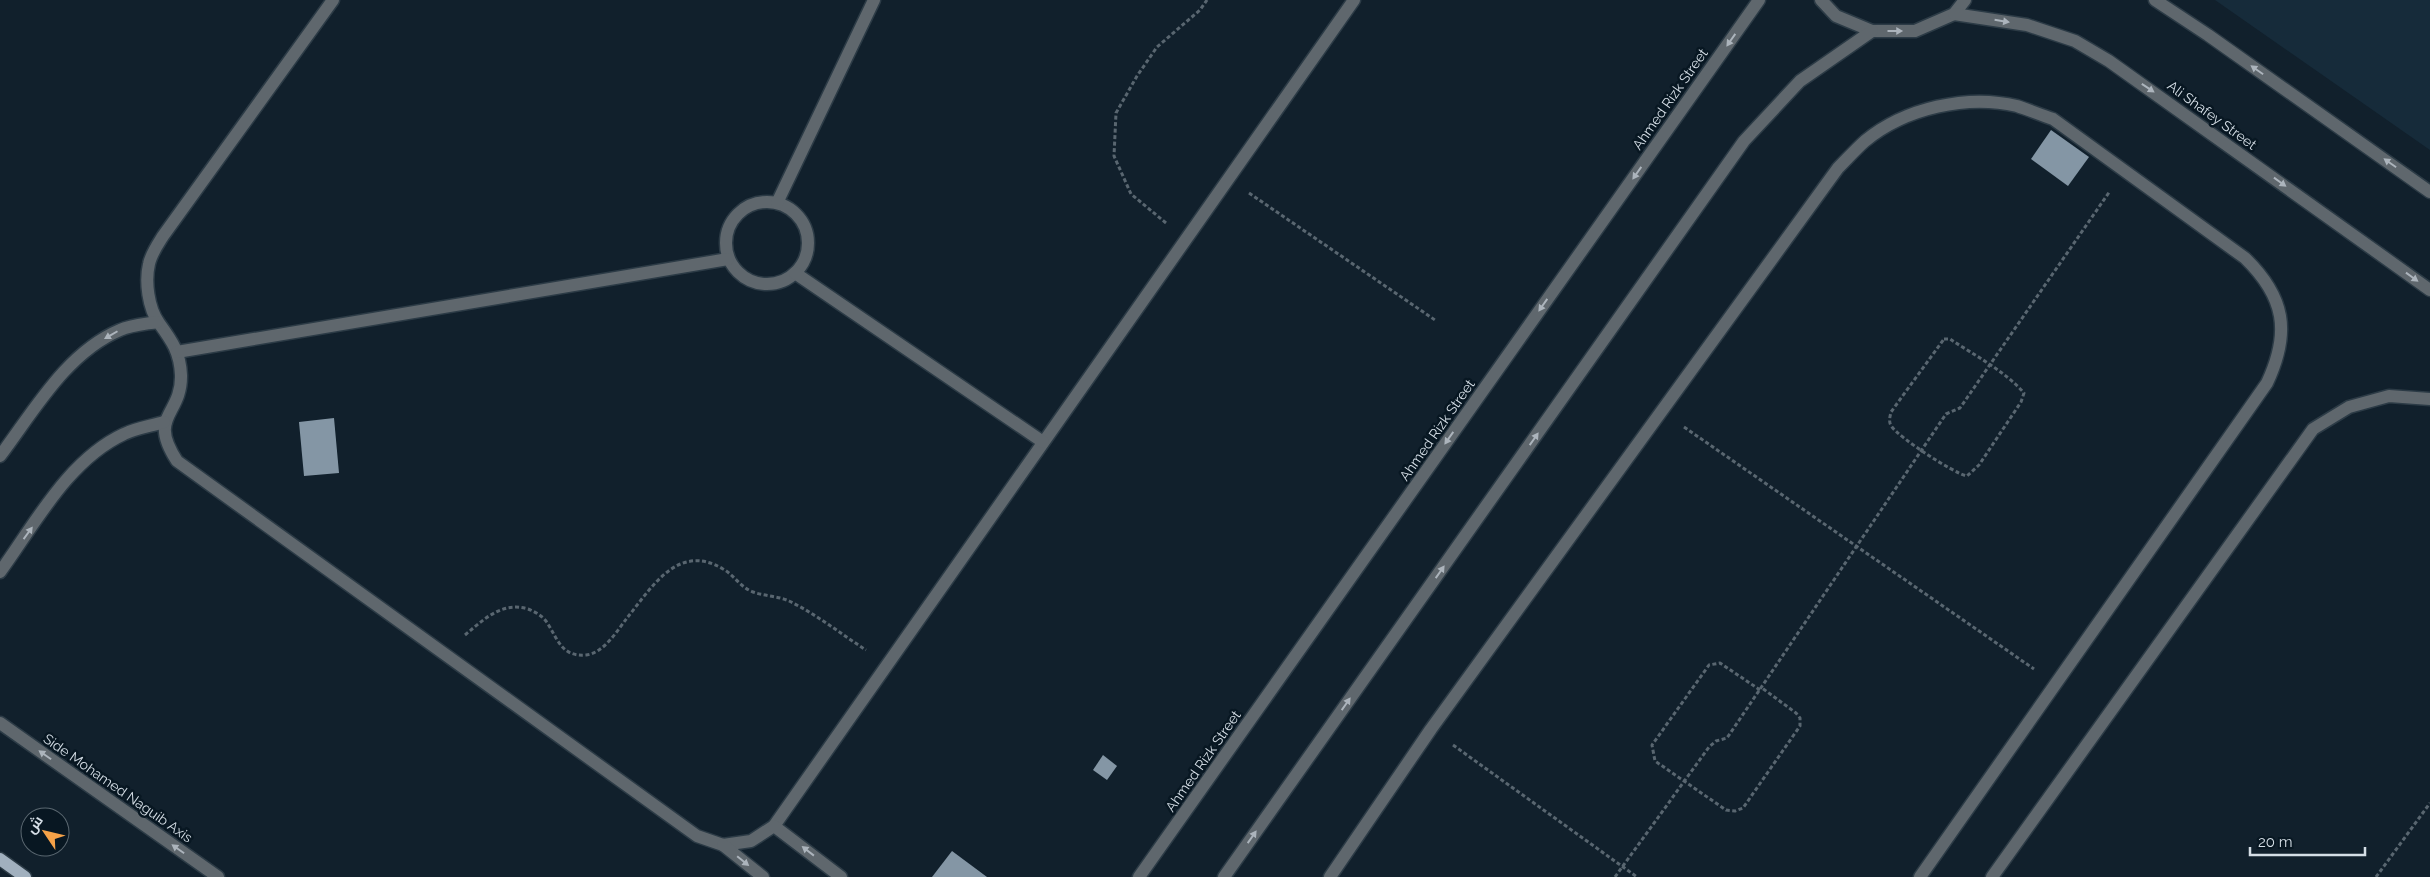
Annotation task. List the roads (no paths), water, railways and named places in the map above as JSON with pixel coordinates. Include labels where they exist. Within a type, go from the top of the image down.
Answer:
[{"type":"main road","points":[[0,859],[25,877]]},
{"type":"street","points":[[333,0],[163,236],[149,262],[148,292],[158,322],[170,336],[177,352],[181,377],[176,401],[164,422],[166,444],[177,461],[697,836],[723,845],[763,877]]},
{"type":"street","points":[[777,203],[874,0]]},
{"type":"street","points":[[723,845],[751,842],[774,826],[1354,0]]},
{"type":"street","name":"Ahmed Rizk Street","points":[[1139,877],[1759,0]]},
{"type":"street","points":[[1821,0],[1836,16],[1872,31],[1914,31],[1954,14],[1965,0]]},
{"type":"street","points":[[2155,0],[2208,35],[2430,192]]},
{"type":"street","name":"Ali Shafey Street","points":[[1954,14],[2027,25],[2075,42],[2092,51],[2156,94],[2430,290]]},
{"type":"street","points":[[1224,877],[1744,141],[1800,82],[1872,31]]},
{"type":"street","points":[[1330,877],[1431,729],[1838,168],[1867,140],[1900,119],[1937,106],[1976,102],[2016,106],[2053,119],[2245,258],[2261,274],[2274,294],[2280,316],[2281,339],[2277,362],[2267,383],[1920,877]]},
{"type":"street","points":[[762,202],[777,203],[790,209],[800,219],[806,232],[808,247],[804,261],[795,273],[782,282],[766,285],[750,281],[737,272],[728,259],[725,244],[728,229],[735,217],[747,207],[762,202]]},
{"type":"street","points":[[177,352],[728,259]]},
{"type":"street","points":[[795,273],[1043,442]]},
{"type":"street","points":[[0,456],[59,378],[86,349],[121,329],[158,322]]},
{"type":"street","points":[[1992,877],[2313,429],[2348,407],[2381,398],[2389,396],[2430,399]]},
{"type":"street","points":[[0,572],[62,486],[90,455],[124,434],[164,422]]},
{"type":"street","name":"Side Mohamed Naguib Axis","points":[[0,723],[218,877]]},
{"type":"street","points":[[774,826],[841,877]]}]
